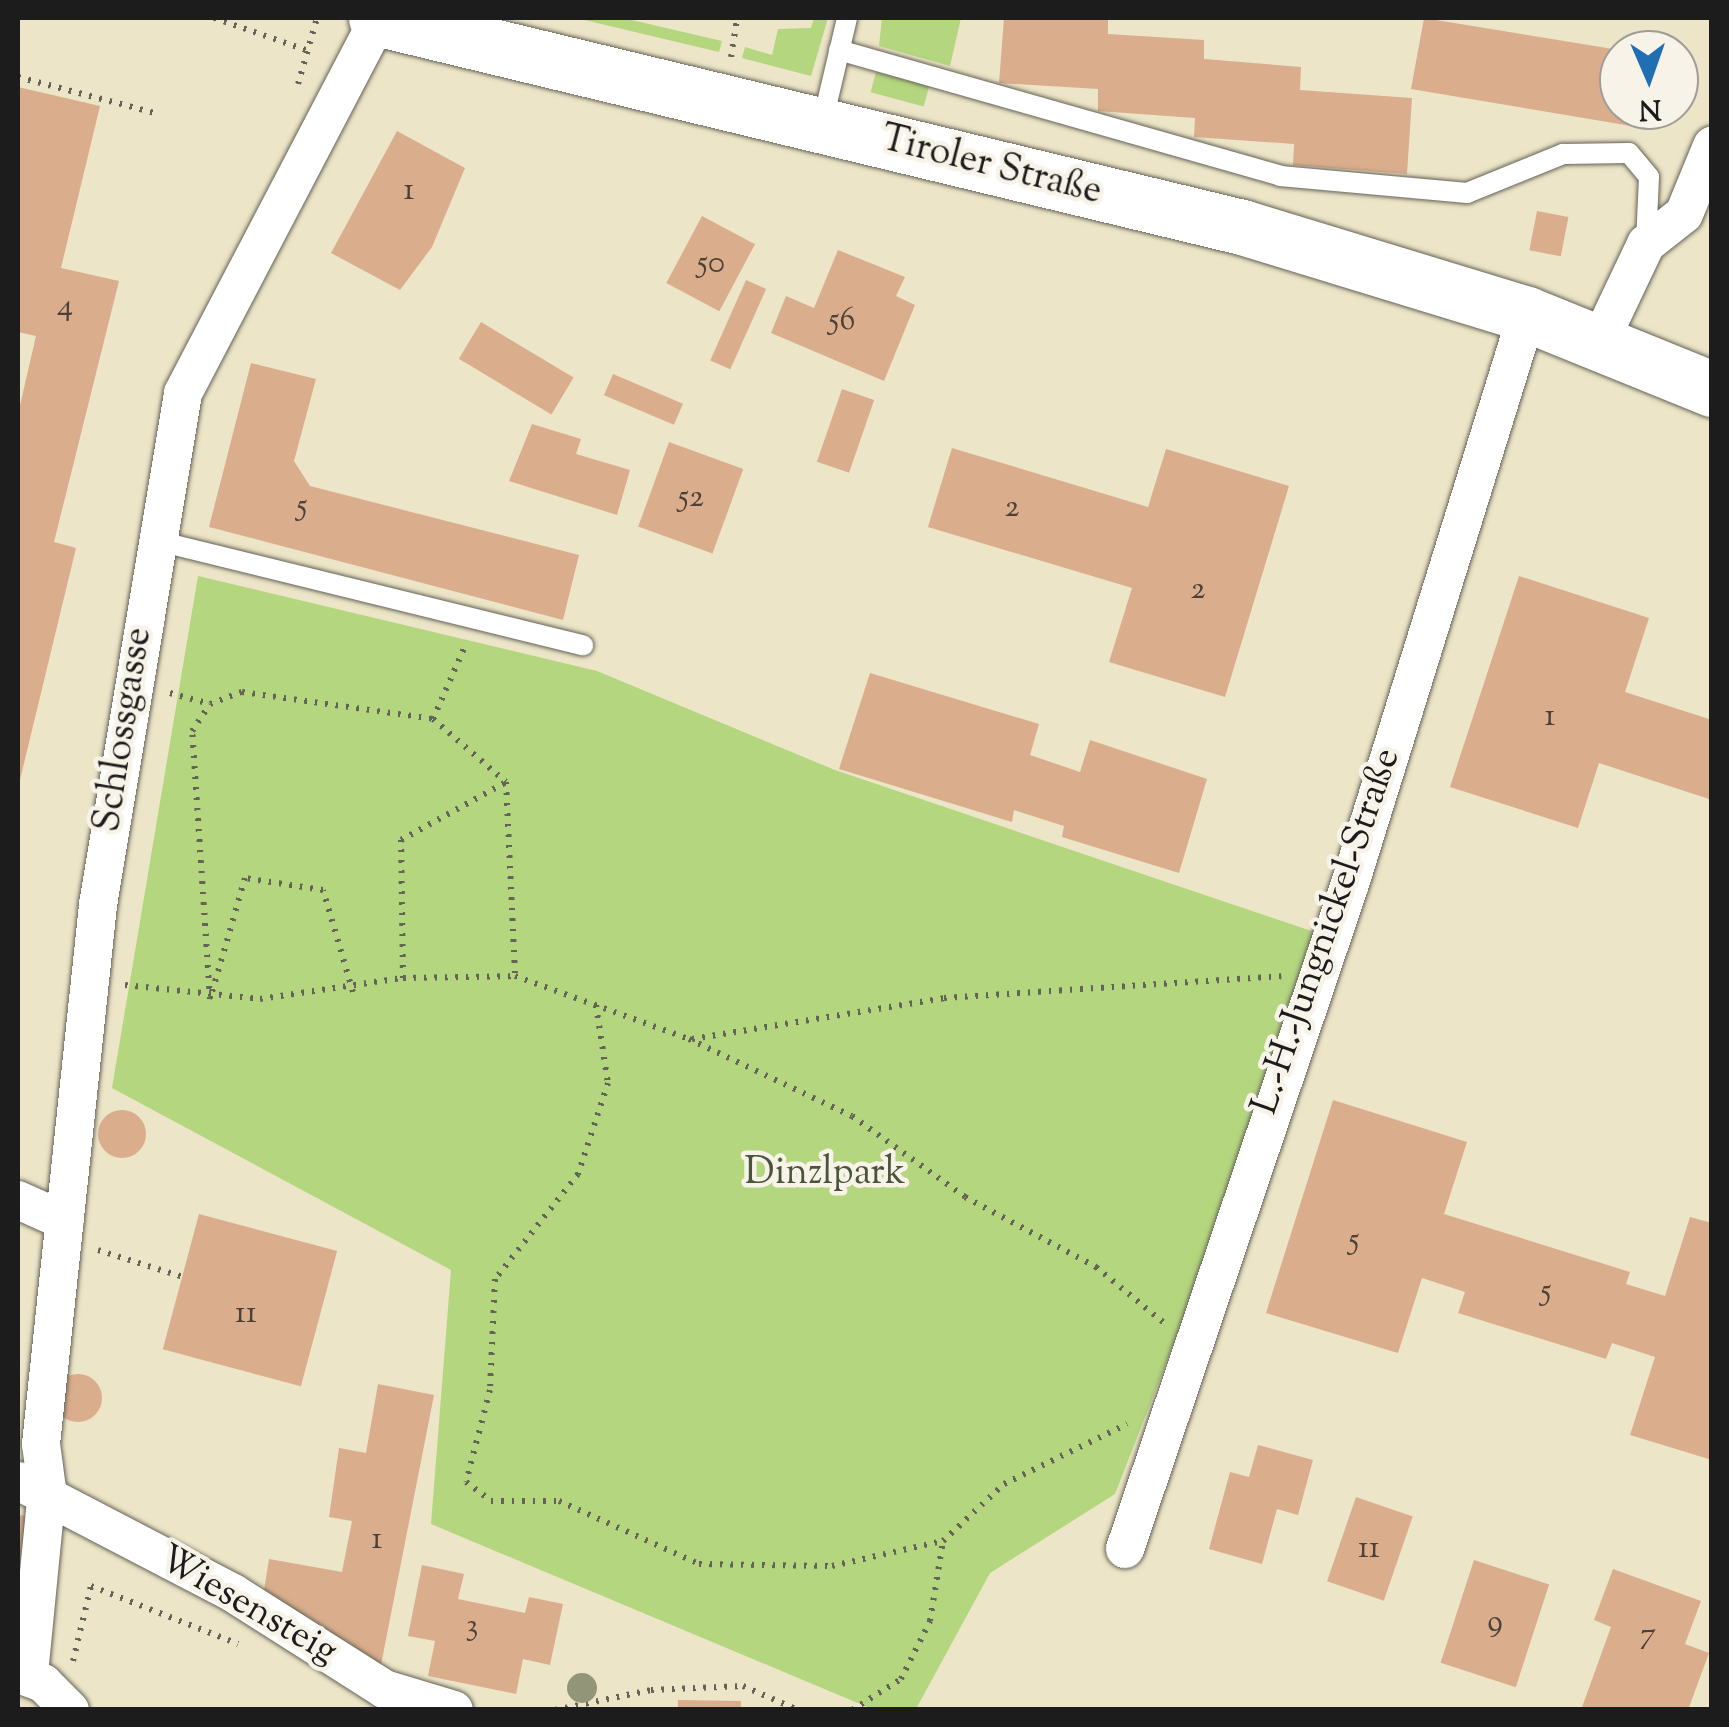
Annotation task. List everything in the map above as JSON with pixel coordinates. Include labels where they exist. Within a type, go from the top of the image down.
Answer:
[{"type":"main road","name":"Tiroler Straße","points":[[378,18],[1242,227],[1528,314],[1712,388]]},
{"type":"street","name":"Schlossgasse","points":[[41,1686],[32,1485],[76,1234],[98,906],[154,540],[183,393],[378,18]]},
{"type":"street","points":[[1598,343],[1646,244],[1684,214],[1712,146]]},
{"type":"street","name":"L.-H.-Jungnickel-Straße","points":[[1124,1549],[1188,1343],[1320,974],[1528,314]]},
{"type":"street","points":[[18,1200],[76,1234]]},
{"type":"street","name":"Wiesensteig","points":[[32,1485],[296,1633],[384,1688],[454,1710]]},
{"type":"lane","points":[[822,126],[847,18]]},
{"type":"lane","points":[[840,50],[1280,176],[1467,194],[1562,154],[1629,154],[1649,178],[1646,244]]},
{"type":"lane","points":[[154,540],[583,645]]},
{"type":"path","points":[[214,18],[310,51],[316,18]]},
{"type":"path","points":[[730,64],[737,18]]},
{"type":"path","points":[[18,77],[159,114]]},
{"type":"path","points":[[433,718],[476,620]]},
{"type":"path","points":[[161,710],[166,674]]},
{"type":"path","points":[[164,692],[210,704],[242,692],[433,718],[506,782],[515,976]]},
{"type":"path","points":[[210,704],[192,731],[210,1000]]},
{"type":"path","points":[[404,978],[401,840],[506,782]]},
{"type":"path","points":[[210,1000],[245,878],[323,890],[354,992]]},
{"type":"path","points":[[117,1002],[123,966]]},
{"type":"path","points":[[690,1039],[944,998],[1320,974]]},
{"type":"path","points":[[120,984],[210,1000],[354,992],[404,978],[515,976],[690,1039],[852,1116],[965,1197],[1096,1267],[1188,1343]]},
{"type":"path","points":[[596,1005],[608,1083],[578,1174],[495,1279],[490,1390],[466,1482],[492,1501],[560,1501],[699,1564],[832,1566],[943,1540],[1004,1484],[1166,1408]]},
{"type":"path","points":[[76,1234],[183,1277]]},
{"type":"path","points":[[852,1710],[901,1679],[930,1622],[943,1540]]},
{"type":"path","points":[[41,1686],[76,1658],[91,1586],[226,1642],[254,1647],[296,1633]]},
{"type":"path","points":[[555,1710],[651,1690],[743,1686],[798,1710]]},
{"type":"green space","points":[[576,18],[623,18],[722,41],[719,52]]},
{"type":"green space","points":[[814,18],[828,18],[811,76],[742,58],[745,47],[772,55],[778,29],[811,28]]},
{"type":"green space","points":[[882,18],[961,18],[950,66],[879,46]]},
{"type":"green space","points":[[876,72],[929,86],[924,107],[871,92]]},
{"type":"green space","name":"Dinzlpark","points":[[198,576],[597,671],[835,770],[1332,938],[1115,1494],[990,1573],[916,1709],[872,1709],[431,1524],[451,1270],[112,1088]]},
{"type":"building","points":[[1004,18],[1108,18],[1108,34],[1204,40],[1204,59],[1301,67],[1300,90],[1412,98],[1407,174],[1293,165],[1294,144],[1194,137],[1195,118],[1098,111],[1098,89],[999,83]]},
{"type":"building","points":[[1424,18],[1599,47],[1599,121],[1411,89]]},
{"type":"building","points":[[18,87],[100,106],[61,268],[119,281],[54,542],[76,548],[19,784],[18,414],[36,336],[18,332]]},
{"type":"building","points":[[397,131],[465,168],[432,247],[400,290],[331,253]]},
{"type":"building","points":[[1537,211],[1568,217],[1561,256],[1529,250]]},
{"type":"building","points":[[702,216],[755,244],[719,311],[666,283]]},
{"type":"building","points":[[838,250],[905,277],[896,296],[915,305],[884,381],[771,333],[786,296],[814,308]]},
{"type":"building","points":[[746,280],[766,289],[730,369],[710,360]]},
{"type":"building","points":[[481,322],[574,378],[551,414],[459,359]]},
{"type":"building","points":[[251,363],[316,379],[294,461],[310,486],[579,555],[563,620],[209,527]]},
{"type":"building","points":[[613,374],[683,404],[674,425],[604,395]]},
{"type":"building","points":[[842,389],[874,400],[849,473],[817,462]]},
{"type":"building","points":[[532,424],[581,439],[576,454],[630,470],[617,515],[509,481]]},
{"type":"building","points":[[669,442],[743,469],[712,554],[638,527]]},
{"type":"building","points":[[952,448],[1148,507],[1166,449],[1289,486],[1225,697],[1109,662],[1132,588],[928,527]]},
{"type":"building","points":[[1519,576],[1649,618],[1625,692],[1712,720],[1712,800],[1599,763],[1578,828],[1450,787]]},
{"type":"building","points":[[870,673],[1039,724],[1030,755],[1080,772],[1090,740],[1207,779],[1179,873],[1062,837],[1064,826],[1014,810],[1012,822],[839,769]]},
{"type":"building","points":[[1333,1100],[1467,1142],[1444,1214],[1630,1272],[1626,1284],[1665,1296],[1690,1217],[1712,1223],[1712,1460],[1630,1435],[1655,1357],[1612,1343],[1606,1359],[1458,1313],[1465,1292],[1422,1278],[1398,1353],[1266,1313]]},
{"type":"building","points":[[122,1110],[139,1117],[146,1134],[139,1151],[122,1158],[105,1151],[98,1134],[105,1117]]},
{"type":"building","points":[[199,1214],[337,1251],[301,1386],[163,1349]]},
{"type":"building","points":[[78,1374],[95,1381],[102,1398],[95,1415],[78,1422],[61,1415],[54,1398],[61,1381]]},
{"type":"building","points":[[378,1384],[434,1395],[381,1665],[262,1603],[269,1559],[342,1572],[352,1521],[329,1517],[339,1448],[366,1453]]},
{"type":"building","points":[[1258,1445],[1313,1460],[1298,1515],[1277,1509],[1262,1564],[1209,1549],[1230,1472],[1249,1477]]},
{"type":"building","points":[[1356,1497],[1413,1517],[1384,1601],[1327,1581]]},
{"type":"building","points":[[18,1515],[30,1516],[22,1574],[18,1574]]},
{"type":"building","points":[[1474,1560],[1549,1584],[1516,1687],[1441,1663]]},
{"type":"building","points":[[422,1565],[464,1574],[458,1599],[525,1613],[529,1597],[563,1604],[550,1665],[523,1659],[516,1694],[428,1676],[435,1641],[408,1636]]},
{"type":"building","points":[[1613,1569],[1701,1601],[1685,1644],[1709,1653],[1688,1710],[1581,1710],[1611,1627],[1594,1620]]},
{"type":"building","points":[[678,1700],[741,1701],[741,1710],[678,1710]]}]
